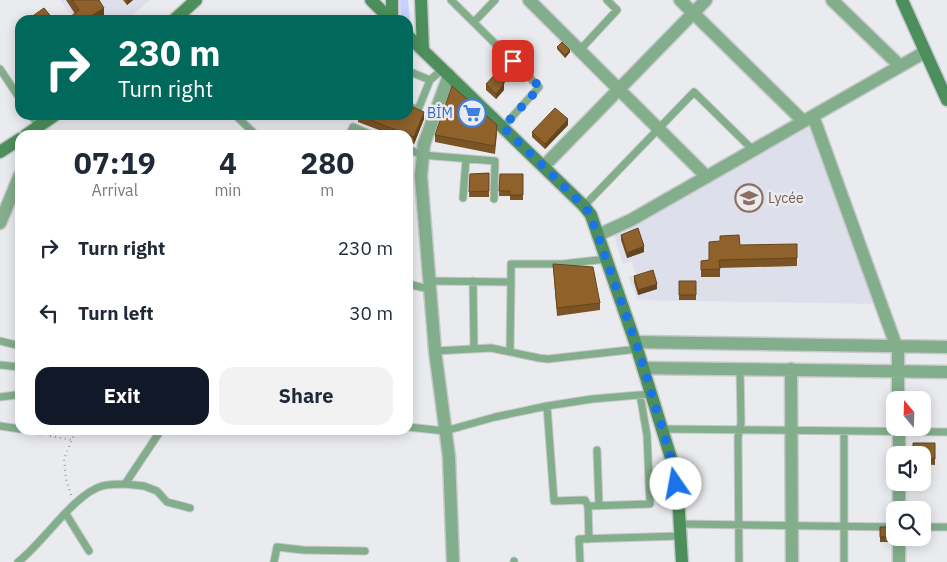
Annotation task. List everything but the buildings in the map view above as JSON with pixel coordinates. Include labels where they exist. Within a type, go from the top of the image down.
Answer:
[{"type":"street","points":[[180,15],[196,0]]},
{"type":"street","points":[[371,0],[386,15]]},
{"type":"street","points":[[391,15],[392,0]]},
{"type":"street","points":[[529,0],[707,177]]},
{"type":"street","points":[[680,0],[808,119],[896,346],[898,391]]},
{"type":"street","points":[[544,166],[706,0]]},
{"type":"street","points":[[832,0],[900,66]]},
{"type":"street","points":[[902,0],[947,100]]},
{"type":"street","points":[[422,1],[423,50]]},
{"type":"street","points":[[413,41],[544,166],[590,214],[643,368],[645,395],[662,429],[675,472],[682,562]]},
{"type":"street","points":[[598,235],[631,220],[925,52]]},
{"type":"street","points":[[446,72],[424,144],[421,176],[435,350],[449,457],[453,562]]},
{"type":"street","points":[[38,130],[49,120]]},
{"type":"street","points":[[0,152],[15,142]]},
{"type":"street","points":[[0,223],[15,195]]},
{"type":"street","points":[[636,346],[947,347]]},
{"type":"street","points":[[643,368],[947,372]]},
{"type":"street","points":[[791,370],[792,562]]},
{"type":"street","points":[[899,546],[899,562]]},
{"type":"lane","points":[[451,0],[540,87],[503,127]]},
{"type":"lane","points":[[474,22],[495,0]]},
{"type":"lane","points":[[579,51],[617,10],[607,0]]},
{"type":"lane","points":[[0,69],[15,92]]},
{"type":"lane","points":[[413,72],[430,80]]},
{"type":"lane","points":[[413,108],[418,110],[430,80],[446,72]]},
{"type":"lane","points":[[584,206],[694,92],[753,150]]},
{"type":"lane","points":[[240,120],[251,130]]},
{"type":"lane","points":[[413,152],[422,156],[495,161],[494,199]]},
{"type":"lane","points":[[464,198],[466,159]]},
{"type":"lane","points":[[510,352],[511,264],[562,264],[607,259]]},
{"type":"lane","points":[[473,281],[474,348]]},
{"type":"lane","points":[[413,284],[429,285],[473,281],[511,282]]},
{"type":"lane","points":[[0,341],[15,345]]},
{"type":"lane","points":[[435,350],[491,348],[548,359],[636,346]]},
{"type":"lane","points":[[0,365],[15,367]]},
{"type":"lane","points":[[739,562],[740,368]]},
{"type":"lane","points":[[0,397],[15,395]]},
{"type":"lane","points":[[413,428],[445,431],[547,406],[592,399],[645,395],[650,504],[588,506]]},
{"type":"lane","points":[[547,406],[554,501],[585,500],[588,506],[589,539]]},
{"type":"lane","points":[[0,426],[15,428]]},
{"type":"lane","points":[[662,429],[886,430]]},
{"type":"lane","points":[[844,431],[844,562]]},
{"type":"lane","points":[[931,431],[947,432]]},
{"type":"lane","points":[[125,484],[158,435]]},
{"type":"lane","points":[[597,450],[599,506]]},
{"type":"lane","points":[[18,562],[30,553],[73,505],[101,486],[125,484],[144,486],[158,491],[167,502],[190,508]]},
{"type":"lane","points":[[66,514],[89,551]]},
{"type":"lane","points":[[580,562],[579,539],[739,525],[886,527]]},
{"type":"lane","points":[[931,527],[947,527]]},
{"type":"lane","points":[[274,562],[277,547],[303,550],[365,551]]},
{"type":"path","points":[[48,435],[72,440]]},
{"type":"path","points":[[73,505],[66,479],[64,459],[74,435]]},
{"type":"shaded area","points":[[60,0],[150,0],[133,15],[70,15]]},
{"type":"shaded area","points":[[400,0],[408,0],[409,15],[401,15]]},
{"type":"shaded area","points":[[811,126],[875,304],[637,300],[628,276],[636,275],[631,261],[623,264],[614,236]]},
{"type":"place","name":"BİM","points":[[472,113]]},
{"type":"place","name":"Lycée","points":[[749,198]]},
{"type":"route","points":[[513,61],[540,87],[503,127],[584,206],[595,224],[638,349],[675,472],[676,484]]}]
